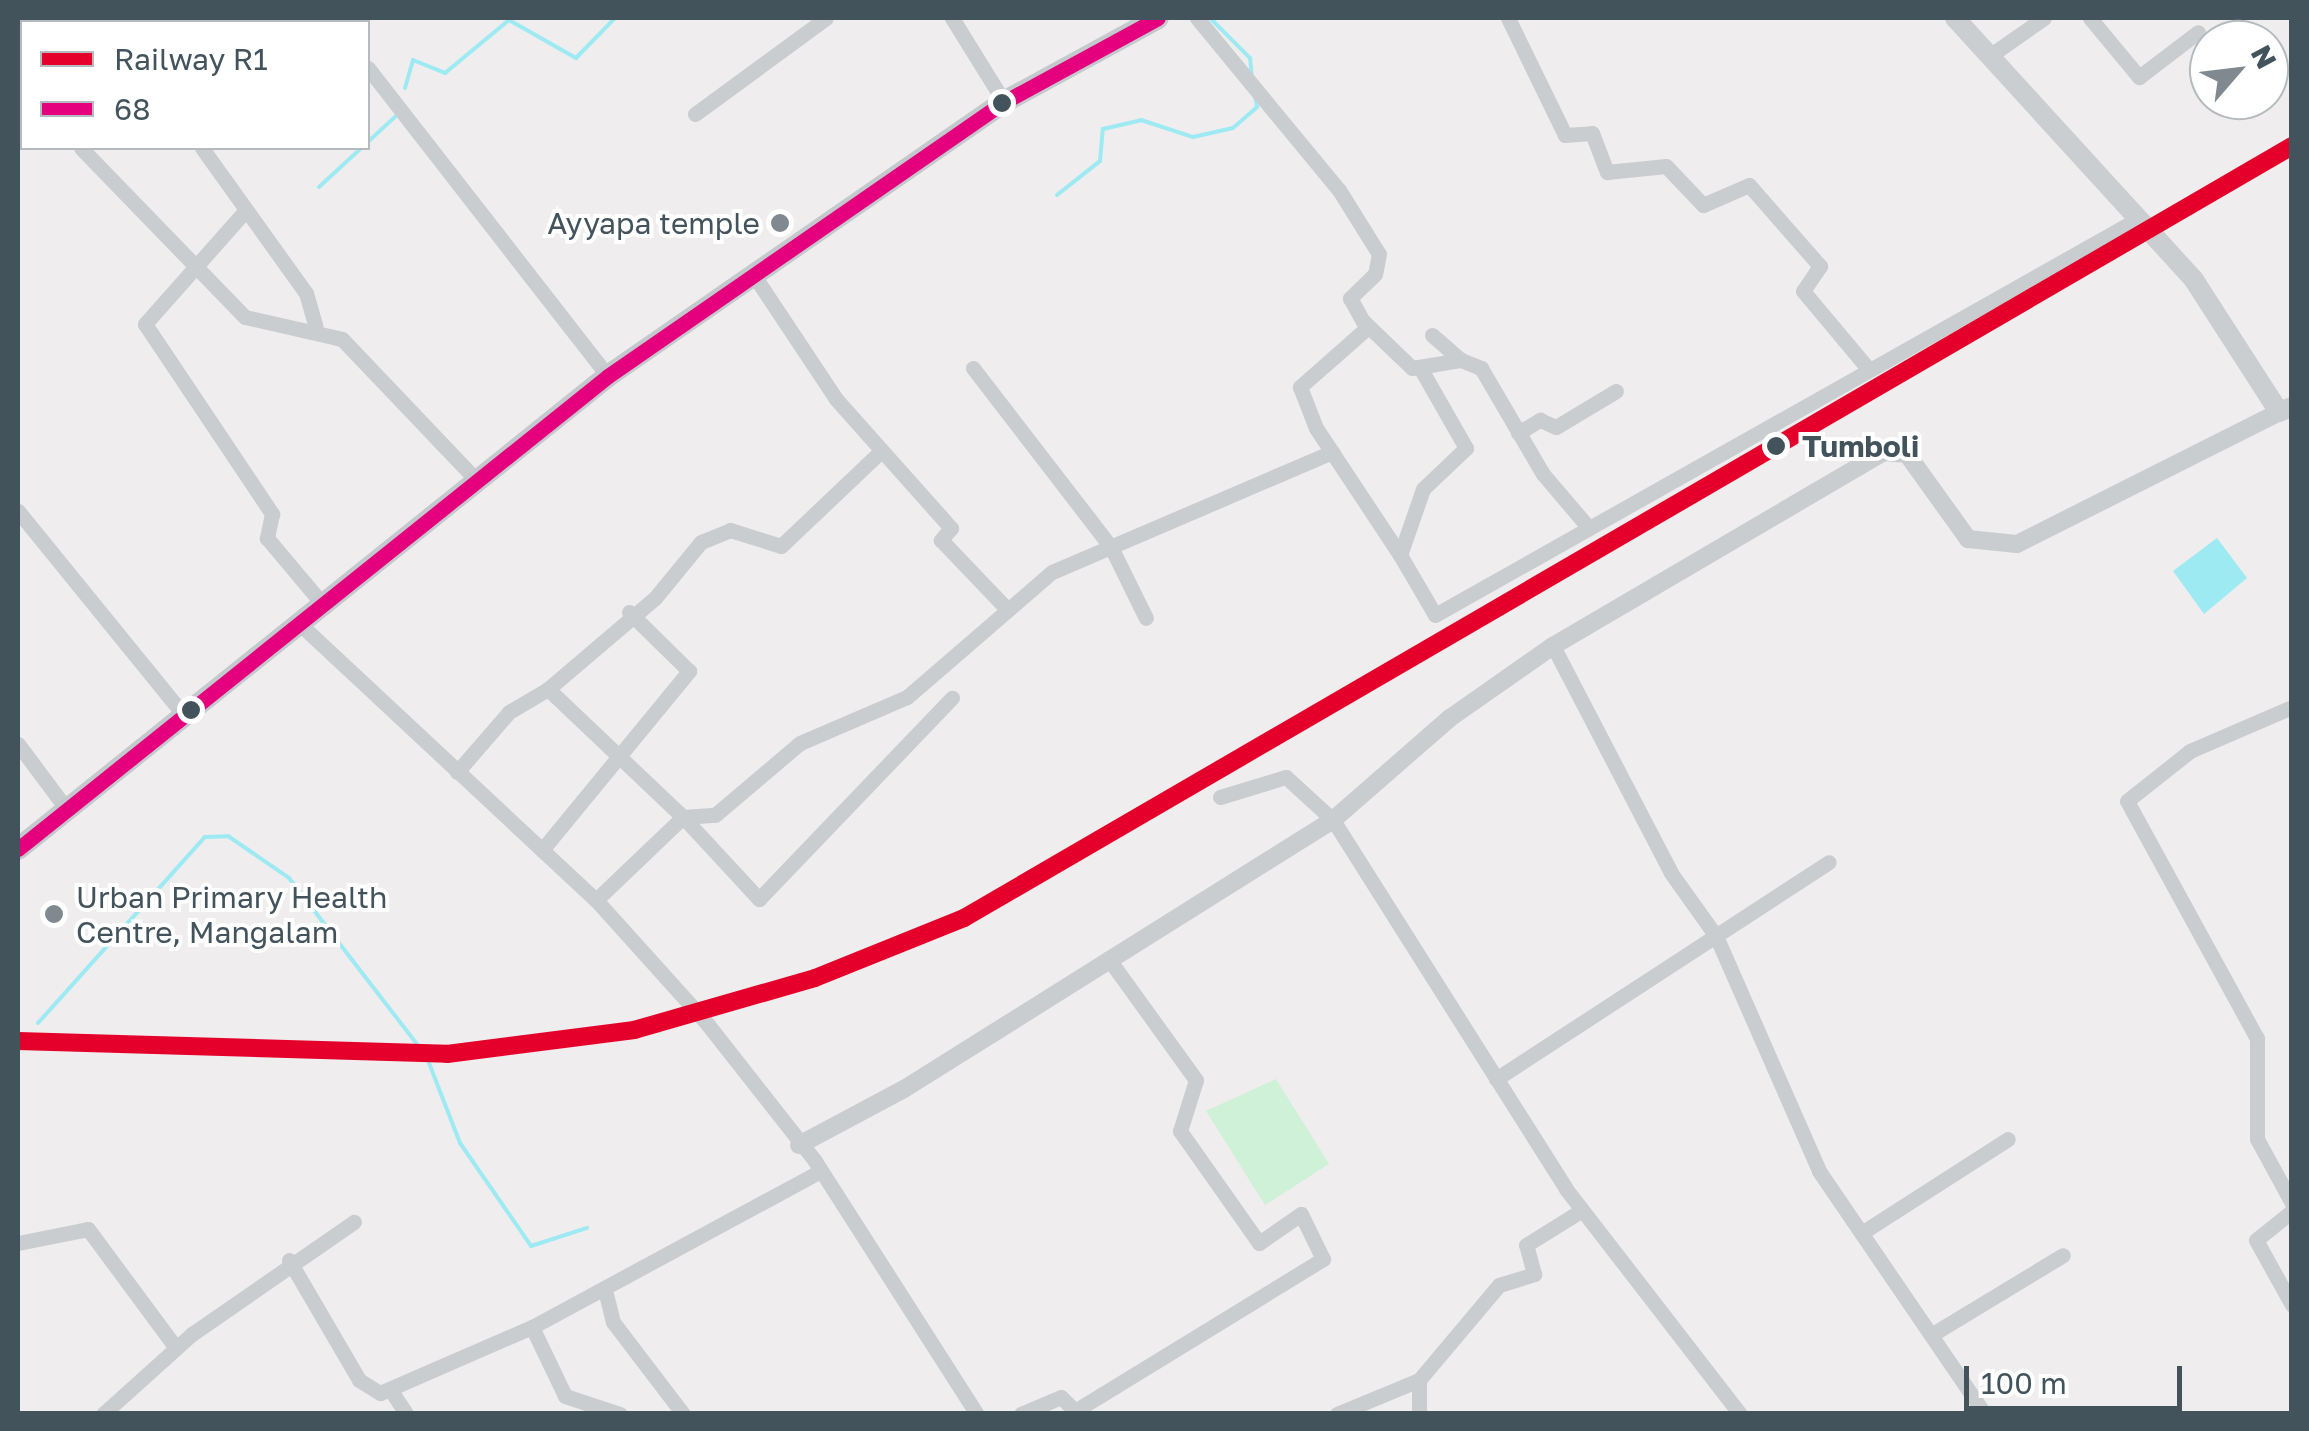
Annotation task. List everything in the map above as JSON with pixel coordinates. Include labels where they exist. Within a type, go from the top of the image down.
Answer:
[{"type":"main road","points":[[18,849],[183,714],[302,626],[608,376],[1004,102],[1158,18]]},
{"type":"main road","points":[[1955,18],[2194,280],[2285,409]]},
{"type":"street","points":[[695,114],[826,18]]},
{"type":"street","points":[[952,18],[1004,102]]},
{"type":"street","points":[[1197,18],[1262,90],[1379,254],[1375,274],[1350,298],[1368,327],[1422,372],[1466,448],[1423,490],[1400,556]]},
{"type":"street","points":[[1508,18],[1564,134],[1592,132],[1607,172],[1666,166],[1704,206],[1749,185],[1820,266],[1803,291],[1866,366]]},
{"type":"street","points":[[1988,57],[2044,18]]},
{"type":"street","points":[[2090,18],[2139,77],[2189,39]]},
{"type":"street","points":[[370,71],[608,376]]},
{"type":"street","points":[[83,150],[245,317],[316,328],[342,339],[477,481]]},
{"type":"street","points":[[203,150],[306,293],[316,328]]},
{"type":"street","points":[[246,211],[145,324],[272,514],[267,538],[324,607]]},
{"type":"street","points":[[1368,327],[1300,387],[1332,452],[1435,615],[1866,366],[2136,220]]},
{"type":"street","points":[[752,274],[789,338],[881,451],[952,528],[942,540],[1005,607]]},
{"type":"street","points":[[1432,335],[1462,360],[1481,368],[1518,432],[1589,528]]},
{"type":"street","points":[[1422,372],[1462,360]]},
{"type":"street","points":[[973,368],[1111,547],[1146,618]]},
{"type":"street","points":[[1518,432],[1540,420],[1556,427],[1616,390]]},
{"type":"street","points":[[799,1144],[1332,820],[1450,718],[1553,646],[1884,452],[1907,454],[1968,539],[2018,544],[2285,409]]},
{"type":"street","points":[[457,772],[509,712],[548,689],[716,532],[781,546],[881,451]]},
{"type":"street","points":[[596,900],[684,817],[715,815],[800,744],[879,716],[1005,607],[1052,572],[1332,452]]},
{"type":"street","points":[[18,511],[183,714]]},
{"type":"street","points":[[542,850],[689,671],[629,612]]},
{"type":"street","points":[[302,626],[596,900],[820,1171],[978,1414]]},
{"type":"street","points":[[1553,646],[1670,872],[1716,936],[1807,1148],[1985,1414]]},
{"type":"street","points":[[548,689],[684,817],[759,898],[952,698]]},
{"type":"street","points":[[2292,707],[2190,751],[2127,801],[2257,1038],[2257,1139],[2292,1203]]},
{"type":"street","points":[[18,744],[65,807]]},
{"type":"street","points":[[1220,797],[1286,777],[1332,820],[1582,1210],[1740,1414]]},
{"type":"street","points":[[1496,1079],[1829,862]]},
{"type":"street","points":[[1020,1414],[1061,1397],[1075,1411],[1324,1258],[1301,1214],[1259,1243],[1180,1131],[1196,1080],[1108,958]]},
{"type":"street","points":[[1863,1232],[2008,1140]]},
{"type":"street","points":[[288,1260],[359,1380],[369,1391],[390,1389],[532,1328],[820,1171]]},
{"type":"street","points":[[1337,1414],[1419,1380],[1499,1285],[1534,1274],[1522,1252],[1531,1240],[1582,1210]]},
{"type":"street","points":[[2292,1211],[2256,1240],[2292,1305]]},
{"type":"street","points":[[103,1414],[176,1348],[288,1260],[354,1222]]},
{"type":"street","points":[[18,1243],[88,1228],[176,1348]]},
{"type":"street","points":[[1931,1335],[2062,1256]]},
{"type":"street","points":[[604,1290],[612,1322],[683,1414]]},
{"type":"street","points":[[532,1328],[565,1396],[620,1414]]},
{"type":"street","points":[[1418,1414],[1419,1380]]},
{"type":"street","points":[[390,1389],[406,1414]]},
{"type":"green space","points":[[1276,1079],[1329,1164],[1265,1205],[1206,1111]]},
{"type":"water","points":[[2217,538],[2247,578],[2204,614],[2173,571]]},
{"type":"waterway","points":[[405,88],[413,60],[445,73],[509,20],[576,58],[615,18]]},
{"type":"waterway","points":[[1210,18],[1250,58],[1252,77]]},
{"type":"waterway","points":[[1057,195],[1100,161],[1103,129],[1141,120],[1193,137],[1233,128],[1257,107],[1255,96]]},
{"type":"waterway","points":[[370,140],[397,115]]},
{"type":"waterway","points":[[319,187],[359,150]]},
{"type":"waterway","points":[[38,1023],[205,837],[228,836],[289,878],[417,1044]]},
{"type":"waterway","points":[[429,1063],[460,1143],[531,1246],[587,1228]]},
{"type":"rail line","name":"R1","points":[[18,1041],[447,1054],[634,1030],[815,978],[964,918],[2292,146]]},
{"type":"transit line","name":"68","points":[[18,849],[608,376],[1004,102],[1158,18]]},
{"type":"place","name":"Ayyapa temple","points":[[780,223]]},
{"type":"place","name":"Tumboli","points":[[1776,446]]},
{"type":"place","name":"Urban Primary Health Centre, Mangalam","points":[[54,914]]}]
